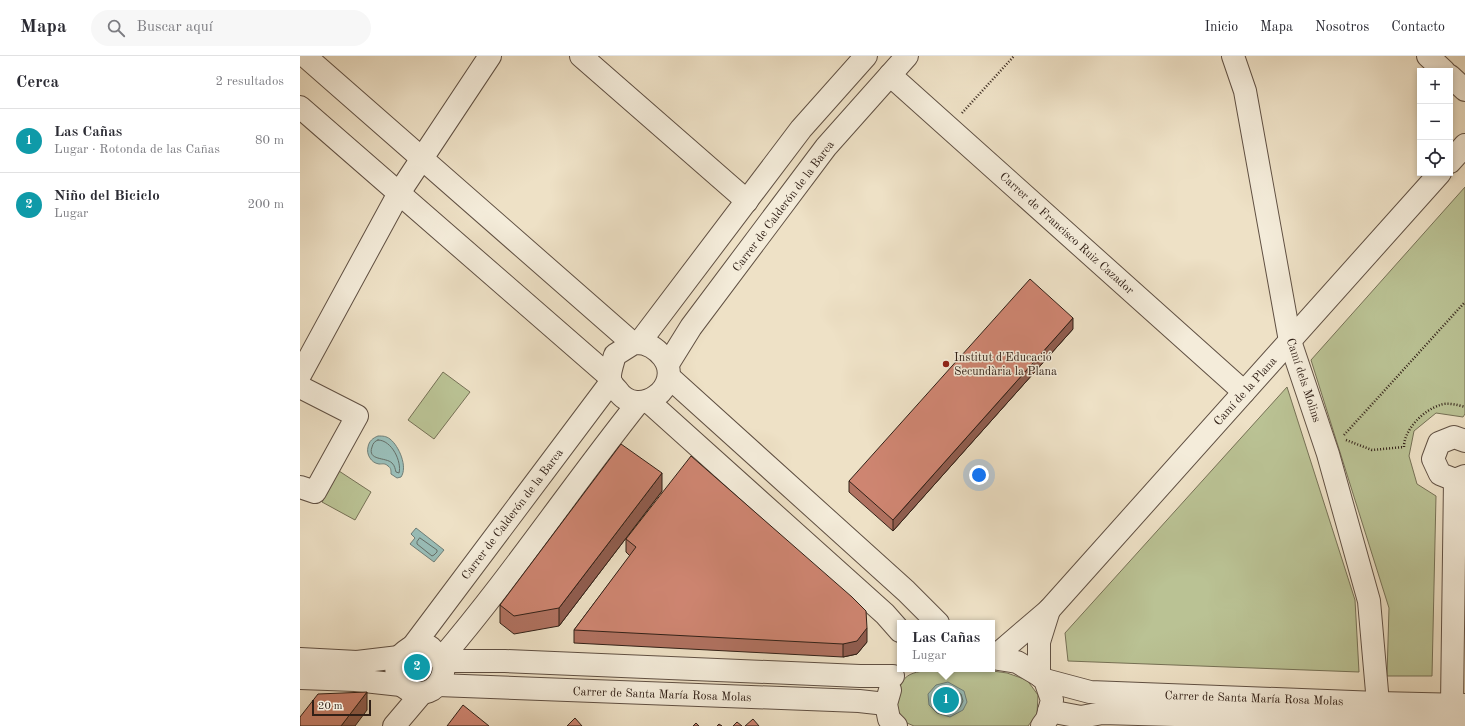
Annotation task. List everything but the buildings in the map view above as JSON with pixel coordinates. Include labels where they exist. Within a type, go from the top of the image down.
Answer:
[{"type":"street","points":[[305,56],[629,340],[657,349],[668,370],[906,591],[935,620]]},
{"type":"street","points":[[300,375],[399,193],[490,56]]},
{"type":"street","points":[[581,56],[747,201]]},
{"type":"street","name":"Carrer de Calderón de la Barca","points":[[668,370],[691,327],[826,147],[907,56]]},
{"type":"street","name":"Camí dels Molins","points":[[1233,56],[1245,91],[1290,341],[1328,454],[1369,601],[1378,703]]},
{"type":"street","points":[[1428,56],[1441,68]]},
{"type":"street","points":[[610,380],[615,355],[637,343],[802,129],[860,58]]},
{"type":"street","name":"Carrer de Francisco Ruiz Cazador","points":[[890,75],[1244,392]]},
{"type":"street","points":[[1453,79],[1465,90]]},
{"type":"street","points":[[300,107],[610,380],[621,397],[643,402],[885,614],[897,628]]},
{"type":"street","points":[[1453,159],[1465,145]]},
{"type":"street","name":"Camí de la Plana","points":[[995,655],[1049,610],[1437,176]]},
{"type":"street","points":[[442,660],[468,628],[610,438],[643,402],[662,392],[668,370]]},
{"type":"street","name":"Carrer de Calderón de la Barca","points":[[406,652],[610,380]]},
{"type":"street","points":[[300,387],[357,416],[314,492],[300,487]]},
{"type":"street","points":[[1457,716],[1460,478],[1440,474],[1433,459],[1439,443],[1454,437],[1465,441]]},
{"type":"street","name":"Camí de la Plana","points":[[1046,719],[1052,700],[1042,678],[1038,642],[1049,610]]},
{"type":"street","points":[[468,628],[475,644],[493,661]]},
{"type":"street","points":[[300,659],[357,662],[430,647],[442,660],[444,673],[417,688],[390,726]]},
{"type":"street","points":[[406,652],[395,672],[417,688]]},
{"type":"street","name":"Carrer de Santa María Rosa Molas","points":[[995,658],[1017,662],[1042,678],[1090,692],[1378,703],[1457,716]]},
{"type":"street","points":[[442,660],[860,676],[896,672],[890,719]]},
{"type":"street","name":"Carrer de Santa María Rosa Molas","points":[[300,678],[355,680],[417,688],[859,701],[890,719]]},
{"type":"street","points":[[394,726],[417,688]]},
{"type":"street","name":"Carrer de Santa María Rosa Molas","points":[[1046,719],[1082,718],[1100,720],[1457,716]]},
{"type":"street","points":[[1046,719],[1068,726]]},
{"type":"path","points":[[949,128],[1014,56]]},
{"type":"path","points":[[1465,302],[1341,438],[1372,450],[1404,447],[1404,440],[1413,424],[1427,412],[1441,404],[1459,405],[1465,407]]},
{"type":"green space","points":[[1465,187],[1465,414],[1463,417],[1436,413],[1414,431],[1409,456],[1417,484],[1436,496],[1432,676],[1387,676],[1389,608],[1311,360]]},
{"type":"green space","points":[[443,372],[470,392],[434,439],[408,420]]},
{"type":"green space","points":[[1287,387],[1355,600],[1359,672],[1068,661],[1065,633]]},
{"type":"green space","points":[[339,471],[371,492],[355,520],[322,502]]},
{"type":"green space","points":[[995,671],[1007,673],[1027,680],[1038,695],[1037,714],[1028,726],[914,726],[907,723],[897,710],[898,697],[903,681],[907,676],[913,673]]},
{"type":"water","points":[[378,436],[389,438],[399,451],[404,468],[401,477],[397,478],[391,474],[391,470],[387,465],[376,463],[370,458],[368,452],[369,443]]},
{"type":"water","points":[[416,528],[444,550],[434,562],[410,544],[415,538],[411,534]]},
{"type":"water","points":[[948,682],[964,691],[967,702],[963,710],[950,717],[937,713],[929,705],[928,694],[936,685]]},
{"type":"place","name":"Institut d'Educació Secundària la Plana","points":[[946,364]]},
{"type":"place","name":"Niño del Biciclo","points":[[417,667]]},
{"type":"place","name":"Las Cañas","points":[[946,700]]}]
